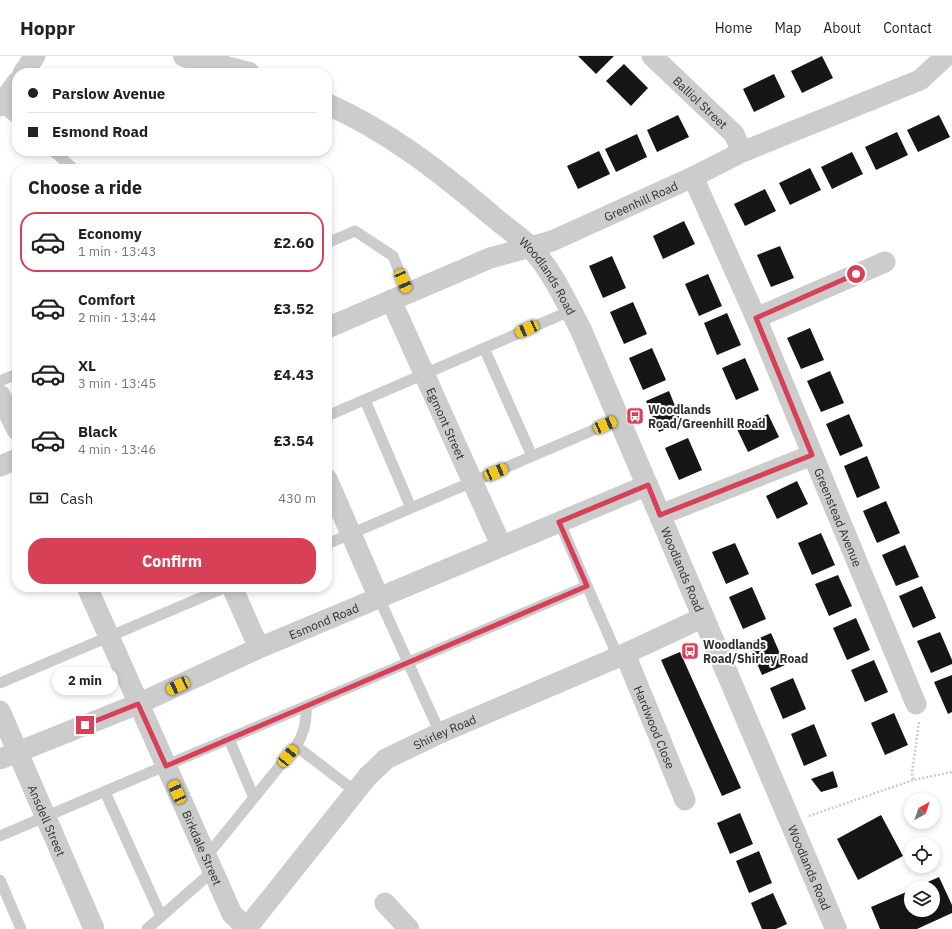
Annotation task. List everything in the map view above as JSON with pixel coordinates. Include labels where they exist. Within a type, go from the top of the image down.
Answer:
[{"type":"street","points":[[27,68],[35,56]]},
{"type":"street","points":[[184,56],[230,68]]},
{"type":"street","name":"Balliol Street","points":[[652,56],[734,134],[742,152]]},
{"type":"street","name":"Greenhill Road","points":[[332,326],[490,258],[552,241],[693,177],[742,152],[920,80],[946,56]]},
{"type":"street","points":[[0,106],[12,89]]},
{"type":"street","name":"Woodlands Road","points":[[332,106],[365,122],[421,158],[455,184],[530,247],[543,265],[581,330],[836,929]]},
{"type":"street","name":"Greenstead Avenue","points":[[693,177],[756,318],[916,704]]},
{"type":"street","points":[[756,318],[885,262]]},
{"type":"street","name":"Egmont Street","points":[[400,296],[424,374],[501,545]]},
{"type":"street","points":[[0,395],[12,420]]},
{"type":"street","points":[[660,515],[812,455]]},
{"type":"street","points":[[0,466],[12,461]]},
{"type":"street","name":"Esmond Road","points":[[9,755],[138,704],[259,648],[501,545],[648,485]]},
{"type":"street","points":[[332,490],[379,598]]},
{"type":"street","name":"Birkdale Street","points":[[89,592],[232,914],[247,928]]},
{"type":"street","points":[[234,592],[259,648]]},
{"type":"street","name":"Shirley Road","points":[[247,928],[356,792],[386,759],[440,733],[621,656],[704,617]]},
{"type":"street","name":"Hardwood Close","points":[[621,656],[685,800]]},
{"type":"street","name":"Ansdell Street","points":[[0,711],[9,755],[46,817],[94,929]]},
{"type":"street","points":[[385,903],[409,929]]},
{"type":"lane","points":[[0,106],[12,115]]},
{"type":"lane","points":[[59,156],[68,164]]},
{"type":"lane","points":[[332,241],[355,231],[393,256],[400,296]]},
{"type":"lane","points":[[332,414],[570,311]]},
{"type":"lane","points":[[484,348],[532,456]]},
{"type":"lane","points":[[0,381],[12,376]]},
{"type":"lane","points":[[364,400],[411,508]]},
{"type":"lane","points":[[332,542],[619,419]]},
{"type":"lane","points":[[559,522],[587,586],[621,656]]},
{"type":"lane","points":[[0,836],[587,586]]},
{"type":"lane","points":[[0,683],[214,592]]},
{"type":"lane","points":[[379,598],[440,733]]},
{"type":"lane","points":[[146,929],[161,916],[210,864],[254,798],[296,746],[302,737],[307,715],[306,706]]},
{"type":"lane","points":[[229,739],[254,798]]},
{"type":"lane","points":[[296,746],[356,792]]},
{"type":"lane","points":[[105,792],[161,916]]},
{"type":"lane","points":[[0,880],[21,929]]},
{"type":"path","points":[[913,780],[912,773],[919,722],[916,704]]},
{"type":"path","points":[[790,823],[913,780],[952,772]]},
{"type":"building","points":[[578,56],[614,56],[596,74]]},
{"type":"building","points":[[822,56],[833,78],[802,93],[791,71]]},
{"type":"building","points":[[624,64],[648,88],[631,106],[606,81]]},
{"type":"building","points":[[774,74],[785,97],[754,112],[743,89]]},
{"type":"building","points":[[678,115],[689,137],[657,152],[647,130]]},
{"type":"building","points":[[939,115],[950,137],[918,152],[907,130]]},
{"type":"building","points":[[897,132],[908,155],[876,170],[865,147]]},
{"type":"building","points":[[637,134],[647,157],[616,172],[605,149]]},
{"type":"building","points":[[599,151],[610,174],[578,189],[567,166]]},
{"type":"building","points":[[852,152],[863,174],[832,189],[821,167]]},
{"type":"building","points":[[810,168],[821,190],[790,205],[779,183]]},
{"type":"building","points":[[765,189],[776,211],[745,226],[734,204]]},
{"type":"building","points":[[684,221],[695,244],[663,259],[653,236]]},
{"type":"building","points":[[780,246],[794,278],[771,287],[757,255]]},
{"type":"building","points":[[612,256],[626,288],[603,298],[589,266]]},
{"type":"building","points":[[708,274],[722,306],[699,316],[685,284]]},
{"type":"building","points":[[633,302],[647,334],[624,344],[610,312]]},
{"type":"building","points":[[727,313],[741,345],[717,355],[704,323]]},
{"type":"building","points":[[810,328],[824,360],[801,369],[787,338]]},
{"type":"building","points":[[652,348],[666,380],[643,390],[629,358]]},
{"type":"building","points":[[745,358],[759,390],[736,400],[722,368]]},
{"type":"building","points":[[830,371],[844,403],[821,412],[807,381]]},
{"type":"building","points":[[669,391],[682,423],[659,432],[646,401]]},
{"type":"building","points":[[768,414],[779,437],[748,452],[737,429]]},
{"type":"building","points":[[849,414],[863,446],[840,456],[826,424]]},
{"type":"building","points":[[688,438],[702,470],[679,480],[665,448]]},
{"type":"building","points":[[867,456],[880,488],[857,498],[844,466]]},
{"type":"building","points":[[797,481],[808,504],[777,519],[766,496]]},
{"type":"building","points":[[886,501],[900,533],[877,543],[863,511]]},
{"type":"building","points":[[821,533],[835,565],[812,575],[798,543]]},
{"type":"building","points":[[735,543],[749,574],[726,584],[712,552]]},
{"type":"building","points":[[905,545],[919,577],[896,586],[882,555]]},
{"type":"building","points":[[838,575],[852,606],[829,616],[815,584]]},
{"type":"building","points":[[922,586],[936,618],[913,628],[899,596]]},
{"type":"building","points":[[752,587],[766,619],[743,629],[729,597]]},
{"type":"building","points":[[856,618],[870,650],[847,660],[833,628]]},
{"type":"building","points":[[940,632],[952,660],[952,664],[931,673],[917,641]]},
{"type":"building","points":[[771,633],[785,665],[762,675],[748,643]]},
{"type":"building","points":[[680,652],[741,788],[722,796],[661,660]]},
{"type":"building","points":[[874,660],[888,692],[865,702],[851,670]]},
{"type":"building","points":[[952,675],[952,712],[948,714],[934,682]]},
{"type":"building","points":[[793,678],[806,709],[783,719],[770,688]]},
{"type":"building","points":[[894,713],[908,745],[885,755],[871,723]]},
{"type":"building","points":[[814,724],[827,756],[804,766],[791,734]]},
{"type":"building","points":[[833,771],[838,787],[821,792],[811,779]]},
{"type":"building","points":[[740,813],[753,844],[730,854],[717,823]]},
{"type":"building","points":[[881,815],[903,856],[858,880],[837,839]]},
{"type":"building","points":[[759,851],[772,883],[749,893],[736,861]]},
{"type":"building","points":[[939,877],[952,905],[952,913],[917,929],[880,929],[871,907],[904,893],[904,917],[940,917],[940,881],[930,881]]},
{"type":"building","points":[[773,893],[787,924],[776,929],[762,929],[751,903]]},
{"type":"place","name":"Woodlands Road/Greenhill Road","points":[[635,416]]},
{"type":"place","name":"Woodlands Road/Shirley Road","points":[[690,651]]},
{"type":"route","points":[[85,725],[138,704],[166,766],[587,586],[559,522],[648,485],[660,515],[812,455],[756,318],[856,274]]}]
